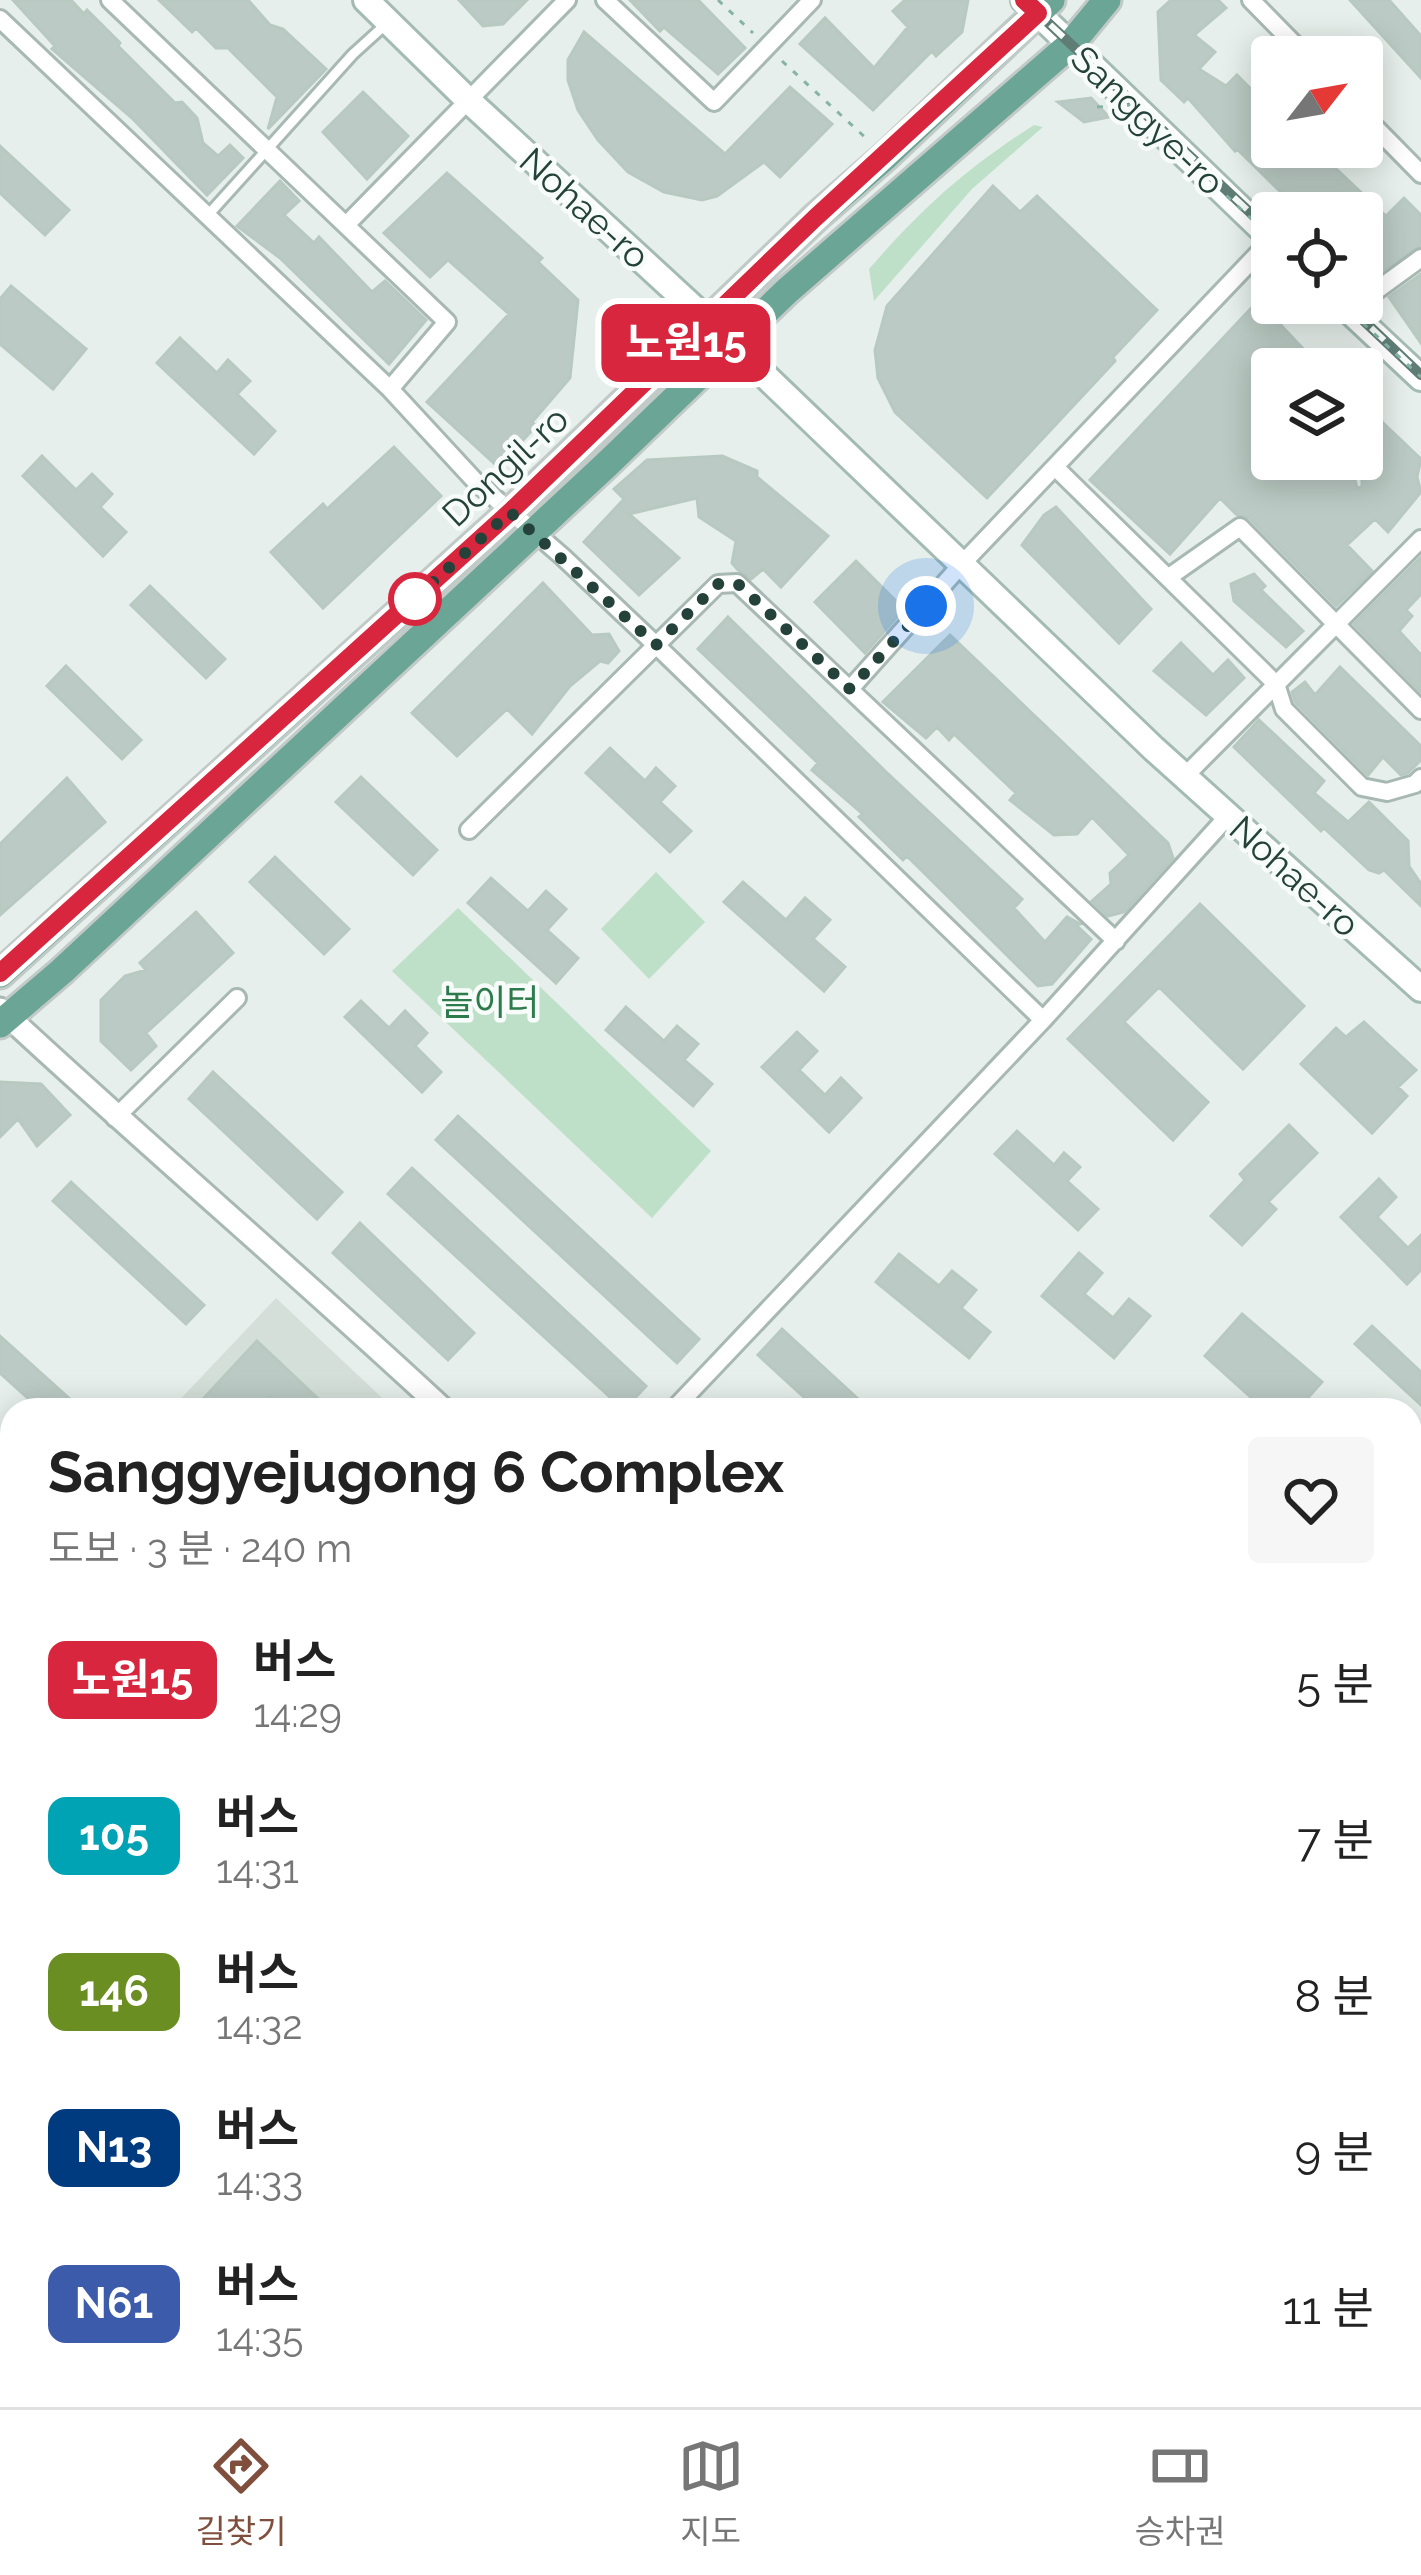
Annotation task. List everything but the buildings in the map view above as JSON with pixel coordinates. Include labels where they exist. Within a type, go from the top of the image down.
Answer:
[{"type":"main road","name":"Nohae-ro","points":[[366,0],[1184,777],[1421,989]]},
{"type":"main road","name":"Dongil-ro","points":[[3,1017],[62,971],[787,291],[1070,45],[1107,0]]},
{"type":"main road","name":"Dongil-ro","points":[[0,974],[510,512],[1038,4]]},
{"type":"main road","name":"Sanggye-ro","points":[[1038,4],[1070,45],[1251,219]]},
{"type":"main road","points":[[1371,324],[1417,367]]},
{"type":"street","points":[[110,0],[448,322],[390,389]]},
{"type":"street","points":[[346,225],[567,0]]},
{"type":"street","points":[[605,0],[714,102],[812,0]]},
{"type":"street","points":[[1251,0],[1286,36]]},
{"type":"street","points":[[0,19],[390,389],[475,482],[656,645],[1042,1020]]},
{"type":"street","points":[[1383,135],[1421,174]]},
{"type":"street","points":[[1383,283],[1421,258]]},
{"type":"street","points":[[850,689],[1251,261]]},
{"type":"street","points":[[1054,467],[1276,684],[1284,709],[1362,787],[1387,792],[1421,778]]},
{"type":"street","points":[[1169,577],[1240,527],[1421,710]]},
{"type":"street","points":[[1184,777],[1421,539]]},
{"type":"street","points":[[469,830],[718,584],[737,583],[1116,940]]},
{"type":"street","points":[[684,1398],[1228,816]]},
{"type":"street","points":[[115,1118],[236,998]]},
{"type":"street","points":[[3,1017],[431,1398]]},
{"type":"lane","points":[[208,215],[353,54],[388,22]]},
{"type":"path","points":[[718,0],[869,140]]},
{"type":"path","points":[[1096,107],[1129,105],[1251,219]]},
{"type":"path","points":[[1371,324],[1417,367]]},
{"type":"shaded area","points":[[276,1298],[382,1398],[181,1398]]},
{"type":"green space","points":[[1034,125],[1043,127],[972,189],[874,301],[869,269],[889,247],[966,174]]},
{"type":"green space","points":[[656,872],[705,922],[649,979],[601,929]]},
{"type":"green space","name":"놀이터","points":[[458,908],[711,1151],[652,1218],[392,971]]},
{"type":"railway","points":[[1024,0],[1251,213]]},
{"type":"railway","points":[[1367,324],[1421,375]]},
{"type":"bus line","name":"노원15","points":[[0,973],[510,512],[815,218],[1038,13],[1024,0]]},
{"type":"route","points":[[415,599],[408,605],[510,512],[656,645],[718,584],[737,583],[850,689],[926,606]]}]
